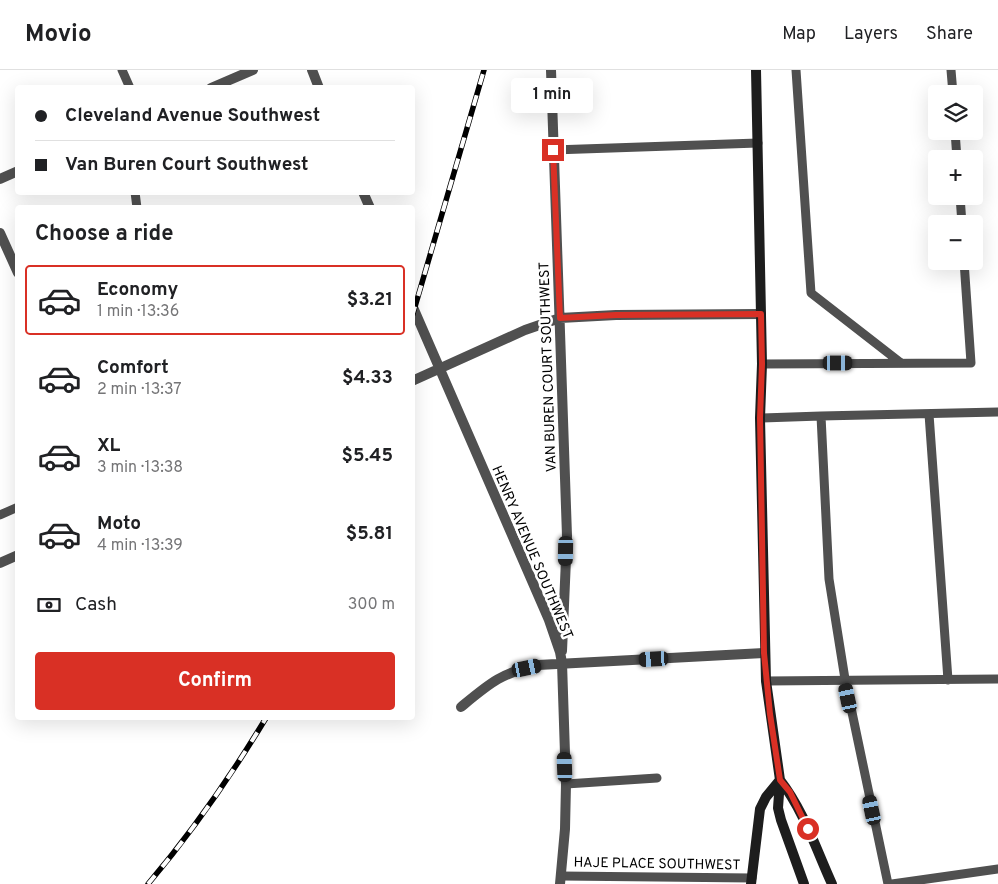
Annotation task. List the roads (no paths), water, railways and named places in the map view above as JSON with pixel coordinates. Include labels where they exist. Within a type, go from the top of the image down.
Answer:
[{"type":"main road","points":[[756,70],[762,364],[760,418],[764,653],[766,681],[780,780],[778,808],[804,884]]},
{"type":"main road","points":[[751,881],[760,809],[766,797],[780,780]]},
{"type":"main road","points":[[780,780],[790,792],[800,811],[832,884]]},
{"type":"street","points":[[218,85],[253,70]]},
{"type":"street","points":[[312,70],[318,85]]},
{"type":"street","name":"VAN BUREN COURT SOUTHWEST","points":[[551,70],[567,536],[562,663]]},
{"type":"street","points":[[0,178],[15,172]]},
{"type":"street","points":[[0,233],[15,266]]},
{"type":"street","name":"HENRY AVENUE SOUTHWEST","points":[[415,311],[549,620],[560,652],[566,784],[561,880]]},
{"type":"street","points":[[415,380],[530,328],[560,318],[616,315],[761,314]]},
{"type":"street","points":[[0,563],[15,556]]},
{"type":"street","points":[[461,707],[488,685],[506,674],[538,665],[764,653]]},
{"type":"lane","points":[[122,70],[129,85]]},
{"type":"lane","points":[[796,70],[811,293],[900,363]]},
{"type":"lane","points":[[951,70],[952,85]]},
{"type":"lane","points":[[553,150],[758,143]]},
{"type":"lane","points":[[762,364],[972,362],[965,270]]},
{"type":"lane","points":[[760,418],[998,412]]},
{"type":"lane","points":[[929,414],[948,680]]},
{"type":"lane","points":[[821,416],[829,579],[845,679],[888,884]]},
{"type":"lane","points":[[0,515],[15,508]]},
{"type":"lane","points":[[766,681],[998,679]]},
{"type":"lane","points":[[566,784],[657,778]]},
{"type":"lane","points":[[892,884],[998,869]]},
{"type":"lane","name":"HAJE PLACE SOUTHWEST","points":[[561,880],[751,881]]},
{"type":"railway","points":[[415,307],[484,70]]},
{"type":"railway","points":[[148,884],[210,803],[265,720]]}]
